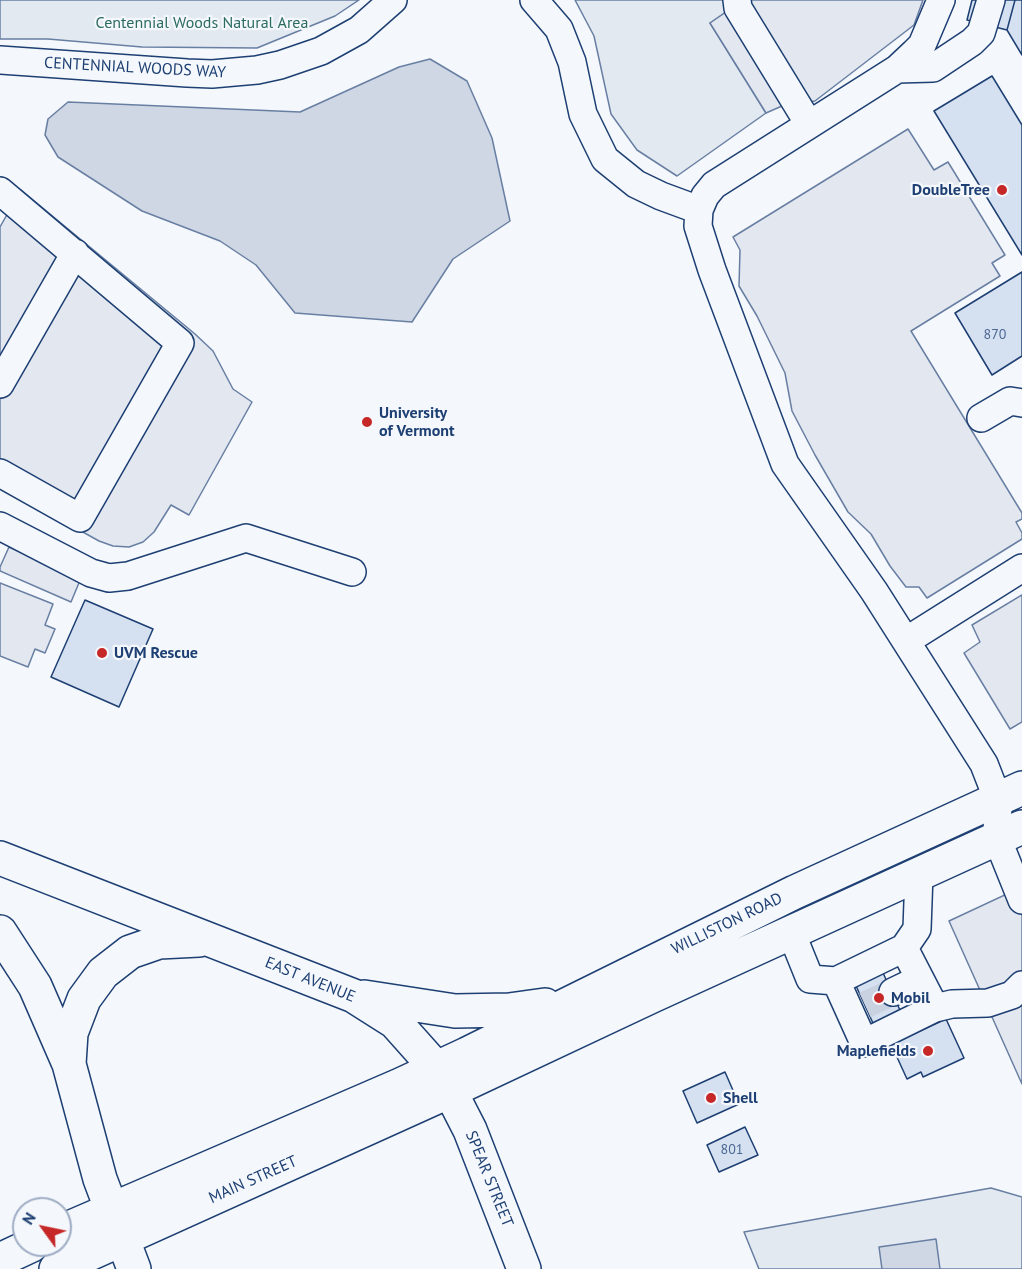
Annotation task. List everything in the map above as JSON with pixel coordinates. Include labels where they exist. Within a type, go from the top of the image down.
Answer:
[{"type":"main road","name":"WILLISTON ROAD","points":[[443,1079],[791,933],[919,874],[1012,814]]},
{"type":"main road","name":"WILLISTON ROAD","points":[[443,1079],[573,1000],[804,887],[1012,814]]},
{"type":"main road","name":"EAST AVENUE","points":[[0,858],[354,996],[395,1022],[443,1079]]},
{"type":"main road","name":"EAST AVENUE","points":[[0,932],[35,986],[69,1064],[116,1224]]},
{"type":"main road","name":"EAST AVENUE","points":[[69,1064],[71,1033],[74,1024],[84,999],[103,973],[130,952],[159,942],[207,940]]},
{"type":"main road","points":[[354,996],[455,1011],[509,1010],[573,1000]]},
{"type":"main road","name":"MAIN STREET","points":[[56,1269],[116,1224],[443,1079]]},
{"type":"main road","name":"SPEAR STREET","points":[[443,1079],[470,1130],[524,1269]]},
{"type":"main road","points":[[116,1224],[134,1269]]},
{"type":"main road","name":"MAIN STREET","points":[[72,1230],[116,1224]]},
{"type":"street","name":"CENTENNIAL WOODS WAY","points":[[0,60],[187,73],[233,73],[257,70],[321,51],[360,30],[393,0]]},
{"type":"street","points":[[534,0],[560,29],[572,62],[583,114],[605,159],[636,184],[699,210]]},
{"type":"street","points":[[737,0],[738,8],[809,124]]},
{"type":"street","points":[[941,0],[922,45],[897,69],[714,184],[699,210],[698,226],[712,270],[785,464],[874,591],[971,741],[1012,814],[1022,900]]},
{"type":"street","points":[[897,69],[933,68],[972,42],[981,33],[991,0]]},
{"type":"street","points":[[0,191],[180,343],[80,518],[0,473]]},
{"type":"street","points":[[0,384],[75,253]]},
{"type":"street","points":[[981,418],[1010,401],[1022,403]]},
{"type":"street","points":[[0,526],[92,573],[109,578],[128,576],[246,538],[352,572]]},
{"type":"street","points":[[906,641],[1022,568]]},
{"type":"street","points":[[791,933],[810,979],[836,981],[904,948],[917,930],[919,874]]},
{"type":"street","points":[[904,948],[934,1008]]},
{"type":"street","points":[[893,992],[920,979]]},
{"type":"street","points":[[836,981],[857,1008],[864,1043],[934,1008],[952,1004],[988,1003],[1019,998]]},
{"type":"green space","name":"Centennial Woods Natural Area","points":[[0,0],[359,0],[335,16],[257,48],[142,47],[48,39],[0,39]]},
{"type":"green space","points":[[575,0],[724,0],[726,12],[710,23],[766,113],[677,176],[637,150],[611,114],[594,36]]},
{"type":"green space","points":[[991,1188],[1022,1197],[1022,1269],[759,1269],[744,1232]]},
{"type":"shaded area","points":[[724,0],[923,0],[914,25],[815,101],[782,106],[766,113],[710,23],[726,12]]},
{"type":"shaded area","points":[[430,59],[467,81],[492,138],[510,221],[453,259],[412,322],[295,313],[256,265],[220,241],[142,211],[58,157],[45,135],[48,119],[68,102],[300,112],[399,67]]},
{"type":"shaded area","points":[[908,129],[934,170],[948,162],[1005,255],[992,263],[1000,276],[911,331],[1022,513],[1022,519],[1016,522],[1022,533],[1022,539],[927,598],[919,587],[906,587],[871,534],[848,512],[815,455],[792,411],[785,373],[757,316],[739,286],[740,250],[733,237]]},
{"type":"shaded area","points":[[21,190],[195,334],[213,351],[233,389],[252,402],[189,515],[171,505],[154,532],[143,542],[129,547],[113,546],[99,541],[0,486],[0,227]]},
{"type":"shaded area","points":[[9,547],[81,578],[71,602],[0,571]]},
{"type":"shaded area","points":[[0,583],[53,604],[45,625],[55,629],[45,653],[35,649],[28,667],[0,656]]},
{"type":"shaded area","points":[[1022,595],[1022,722],[1010,729],[964,653],[980,642],[972,625]]},
{"type":"shaded area","points":[[1022,887],[1022,1084],[949,921]]},
{"type":"shaded area","points":[[936,1239],[940,1269],[882,1269],[879,1247]]},
{"type":"building","points":[[972,0],[1015,0],[1007,30],[967,20]]},
{"type":"building","points":[[1015,0],[1022,0],[1022,55],[1007,30]]},
{"type":"building","name":"DoubleTree","points":[[992,76],[1022,125],[1022,255],[934,111]]},
{"type":"building","points":[[1022,272],[1022,356],[992,375],[955,313]]},
{"type":"building","name":"UVM Rescue","points":[[85,600],[153,629],[119,707],[51,677]]},
{"type":"building","name":"Mobil","points":[[879,964],[904,1019],[877,1032],[852,977]]},
{"type":"building","name":"Maplefields","points":[[946,1019],[964,1058],[923,1077],[921,1072],[907,1079],[891,1044]]},
{"type":"building","name":"Shell","points":[[725,1072],[739,1104],[697,1123],[683,1091]]},
{"type":"building","points":[[745,1127],[758,1155],[719,1172],[707,1145]]},
{"type":"tunnel","points":[[865,1005],[893,992]]},
{"type":"place","name":"DoubleTree","points":[[1002,190]]},
{"type":"place","name":"University of Vermont","points":[[367,422]]},
{"type":"place","name":"UVM Rescue","points":[[102,653]]},
{"type":"place","name":"Mobil","points":[[879,998]]},
{"type":"place","name":"Maplefields","points":[[928,1051]]},
{"type":"place","name":"Shell","points":[[711,1098]]}]
